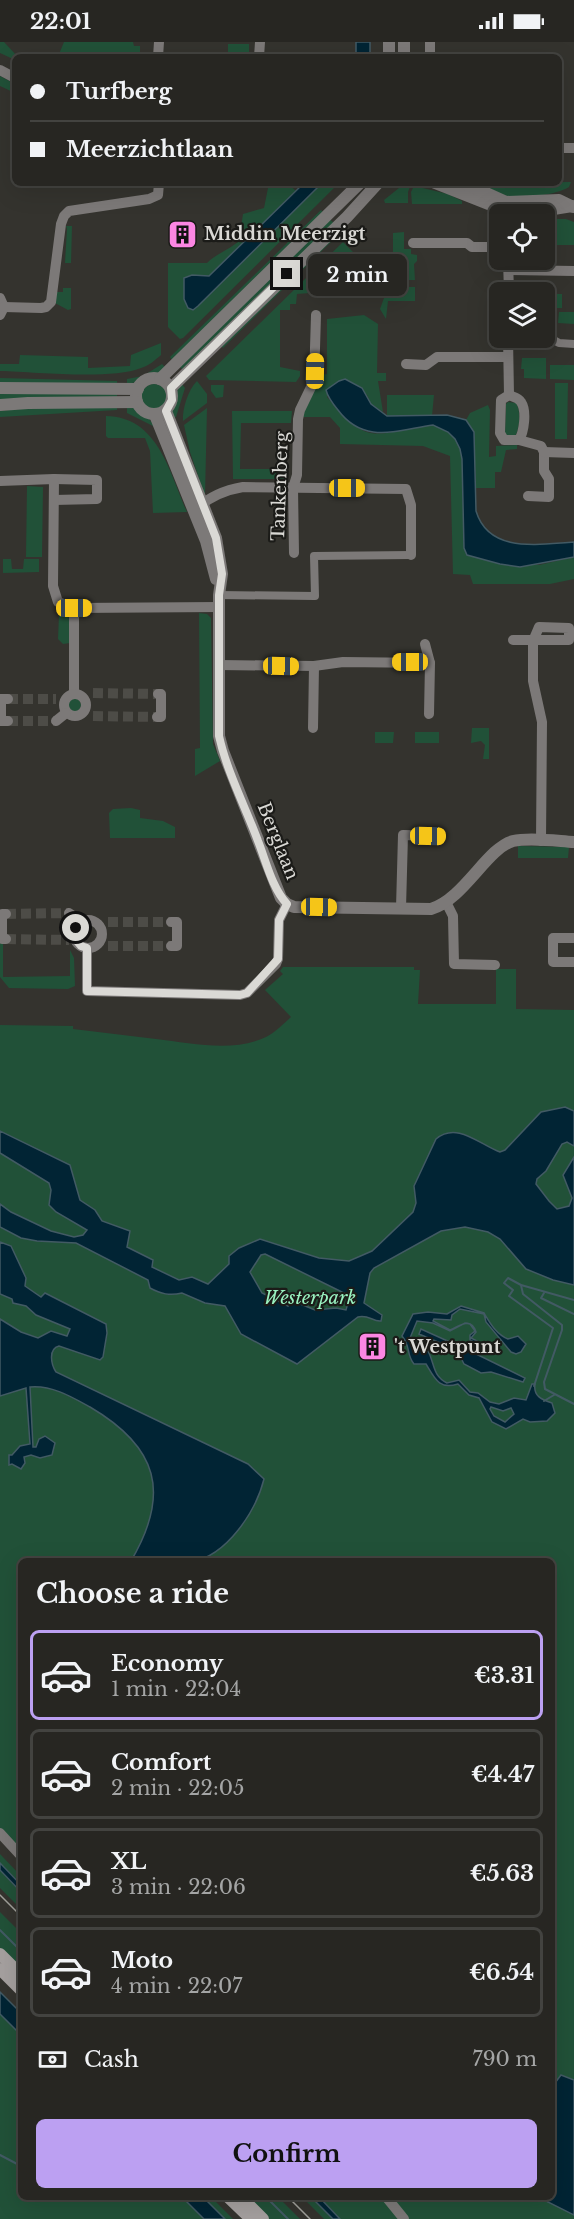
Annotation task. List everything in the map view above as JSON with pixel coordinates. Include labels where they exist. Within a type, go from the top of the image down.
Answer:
[{"type":"main road","points":[[0,1954],[18,1972]]},
{"type":"main road","points":[[0,1969],[18,1987]]},
{"type":"main road","points":[[231,2200],[251,2219]]},
{"type":"main road","points":[[245,2200],[263,2219]]},
{"type":"street","points":[[1,307],[41,308],[51,303],[61,224],[64,216],[69,212],[149,199],[158,195],[159,186]]},
{"type":"street","points":[[137,395],[145,381],[160,379],[357,186]]},
{"type":"street","points":[[171,388],[375,186]]},
{"type":"street","points":[[443,186],[492,204]]},
{"type":"street","points":[[469,186],[498,204]]},
{"type":"street","points":[[536,204],[560,200],[573,205]]},
{"type":"street","points":[[413,243],[467,243],[472,247],[489,247]]},
{"type":"street","points":[[555,269],[574,271]]},
{"type":"street","name":"Tankenberg","points":[[294,553],[292,488],[297,475],[298,419],[314,381],[316,315]]},
{"type":"street","points":[[555,341],[574,344]]},
{"type":"street","points":[[508,348],[509,395]]},
{"type":"street","points":[[406,364],[426,364],[436,357],[508,357]]},
{"type":"street","points":[[137,395],[144,411],[160,413],[172,400],[171,388],[160,379]]},
{"type":"street","points":[[0,388],[137,395]]},
{"type":"street","points":[[0,405],[137,395]]},
{"type":"street","points":[[509,395],[501,400],[500,433],[504,440],[519,440],[541,446],[544,452],[544,471],[549,479],[549,497],[528,496]]},
{"type":"street","points":[[509,395],[518,398],[523,406],[523,433],[519,440]]},
{"type":"street","name":"Berglaan","points":[[160,413],[199,507],[216,538],[222,574],[219,736],[281,898],[294,907],[431,909],[446,902]]},
{"type":"street","points":[[544,452],[574,453]]},
{"type":"street","points":[[54,479],[55,594],[58,602],[74,608],[220,596],[315,596],[314,556],[411,555],[411,505],[406,489],[243,487],[224,491],[199,507]]},
{"type":"street","points":[[0,481],[97,480],[97,499],[54,500]]},
{"type":"street","points":[[74,608],[83,694],[88,714],[73,716],[66,713],[60,700],[67,696],[83,694]]},
{"type":"street","points":[[513,640],[533,641],[534,690],[542,722],[541,841]]},
{"type":"street","points":[[425,644],[430,663],[429,714]]},
{"type":"street","points":[[219,665],[314,666],[343,662],[430,663]]},
{"type":"street","points":[[313,728],[314,666]]},
{"type":"street","points":[[157,717],[161,717],[161,694],[158,694]]},
{"type":"street","points":[[8,699],[1,699],[1,721],[8,721]]},
{"type":"street","points":[[56,721],[66,713]]},
{"type":"street","points":[[401,908],[403,836],[441,836]]},
{"type":"street","points":[[495,965],[454,964],[453,916],[446,902],[500,848],[513,841],[574,842]]},
{"type":"street","points":[[93,922],[102,931],[87,991],[240,995],[247,993],[276,964],[279,920],[287,904]]},
{"type":"street","points":[[69,913],[82,922],[108,922]]},
{"type":"street","points":[[6,914],[2,914],[2,939],[6,939]]},
{"type":"street","points":[[82,922],[72,940],[81,946],[97,947]]},
{"type":"street","points":[[171,922],[177,922],[177,946],[171,946]]},
{"type":"street","points":[[574,938],[553,938],[553,962],[574,962]]},
{"type":"street","points":[[0,1833],[18,1853]]},
{"type":"street","points":[[389,2200],[404,2219]]},
{"type":"green space","points":[[0,42],[4,42],[15,54],[12,54],[12,59],[0,53]]},
{"type":"green space","points":[[64,42],[133,42],[134,46],[140,46],[140,54],[59,54]]},
{"type":"green space","points":[[228,44],[249,44],[249,54],[228,54]]},
{"type":"green space","points":[[0,76],[12,82],[12,92],[0,86]]},
{"type":"green space","points":[[562,182],[571,182],[569,187],[563,190],[539,196],[521,197],[504,195],[486,186],[562,186]]},
{"type":"green space","points":[[268,186],[290,186],[296,191],[209,276],[187,276],[198,306],[319,186],[336,186],[180,339],[168,327],[168,263],[207,263],[239,241],[243,214],[264,208]]},
{"type":"green space","points":[[402,186],[410,186],[408,203],[385,203],[384,200]]},
{"type":"green space","points":[[414,186],[448,194],[462,201],[462,204],[412,204],[411,192]]},
{"type":"green space","points":[[321,210],[324,213],[172,360],[170,357]]},
{"type":"green space","points":[[329,219],[334,223],[183,370],[179,366]]},
{"type":"green space","points":[[555,219],[574,222],[574,245],[555,245]]},
{"type":"green space","points":[[66,226],[72,226],[71,263],[65,263]]},
{"type":"green space","points":[[339,229],[342,231],[223,348],[221,346]]},
{"type":"green space","points":[[404,232],[404,249],[411,249],[411,254],[417,255],[417,261],[414,264],[415,280],[400,280],[400,275],[393,274],[393,233]]},
{"type":"green space","points":[[343,242],[354,253],[352,272],[363,294],[349,290],[297,294],[296,304],[290,304],[290,310],[280,310],[280,367],[300,371],[296,382],[209,380],[206,376]]},
{"type":"green space","points":[[388,287],[415,287],[415,301],[388,301],[386,319],[380,309]]},
{"type":"green space","points":[[63,288],[71,288],[71,309],[68,310],[55,303],[56,292],[63,292]]},
{"type":"green space","points":[[555,294],[562,294],[562,308],[555,308]]},
{"type":"green space","points":[[559,312],[574,312],[574,324],[558,323]]},
{"type":"green space","points":[[364,315],[378,324],[377,373],[386,373],[386,381],[378,381],[383,412],[371,404],[367,395],[345,379],[335,383],[327,397],[348,420],[364,431],[376,434],[390,433],[432,426],[444,429],[454,436],[461,451],[462,460],[464,547],[467,555],[539,565],[574,557],[574,579],[550,584],[473,584],[470,575],[453,574],[450,456],[423,446],[340,444],[340,428],[330,417],[302,417],[318,375],[327,374],[327,319]]},
{"type":"green space","points":[[161,343],[161,355],[152,363],[128,372],[52,374],[0,371],[0,364],[19,364],[20,355],[88,357],[88,368],[130,366],[131,355]]},
{"type":"green space","points":[[522,358],[546,358],[546,379],[524,378],[524,369],[521,369]]},
{"type":"green space","points":[[162,364],[166,368],[127,384],[127,379],[143,376]]},
{"type":"green space","points":[[550,365],[574,365],[574,380],[550,379]]},
{"type":"green space","points":[[0,378],[117,381],[117,384],[0,383]]},
{"type":"green space","points":[[197,381],[207,394],[207,403],[183,421],[186,400]]},
{"type":"green space","points":[[181,383],[185,388],[176,417],[172,419],[174,400]]},
{"type":"green space","points":[[555,383],[568,383],[567,439],[555,439]]},
{"type":"green space","points":[[154,384],[163,388],[167,397],[163,406],[154,410],[145,406],[141,397],[145,388]]},
{"type":"green space","points":[[211,385],[224,385],[223,397],[216,398],[211,391]]},
{"type":"green space","points":[[0,392],[117,393],[117,399],[0,402]]},
{"type":"green space","points":[[387,395],[434,395],[432,416],[387,416]]},
{"type":"green space","points":[[516,403],[519,410],[519,424],[515,436],[505,434],[506,404]]},
{"type":"green space","points":[[127,405],[143,414],[155,427],[127,413]]},
{"type":"green space","points":[[488,405],[490,410],[489,457],[496,456],[496,446],[517,445],[517,449],[506,450],[501,472],[495,472],[495,488],[476,488],[475,465],[466,420],[470,413]]},
{"type":"green space","points":[[117,406],[117,410],[0,417],[0,411],[31,408]]},
{"type":"green space","points":[[207,408],[205,496],[190,452],[184,425]]},
{"type":"green space","points":[[232,411],[292,411],[291,423],[241,423],[240,469],[285,469],[285,479],[233,479]]},
{"type":"green space","points":[[106,416],[124,419],[138,426],[150,436],[167,464],[187,512],[153,513],[150,451],[145,438],[108,438],[106,436]]},
{"type":"green space","points":[[27,486],[43,487],[42,557],[26,557]]},
{"type":"green space","points":[[3,559],[11,559],[12,569],[23,569],[24,559],[39,559],[39,572],[3,573]]},
{"type":"green space","points":[[64,610],[70,619],[70,643],[63,644],[58,639],[59,615]]},
{"type":"green space","points":[[199,613],[207,614],[211,618],[213,744],[220,761],[195,776],[195,749],[200,748]]},
{"type":"green space","points":[[71,698],[77,698],[81,705],[77,712],[71,712],[67,708],[67,702]]},
{"type":"green space","points":[[472,728],[489,728],[489,759],[483,759],[485,745],[481,741],[471,743]]},
{"type":"green space","points":[[375,732],[394,732],[393,743],[375,743]]},
{"type":"green space","points":[[415,732],[439,732],[439,743],[415,743]]},
{"type":"green space","points":[[113,809],[140,810],[140,818],[163,821],[175,827],[175,838],[110,838],[109,813]]},
{"type":"green space","points":[[518,846],[569,847],[568,858],[518,858]]},
{"type":"green space","points":[[0,943],[3,943],[3,977],[70,976],[70,950],[74,958],[75,986],[68,989],[9,988],[0,977]]},
{"type":"green space","name":"Westerpark","points":[[283,967],[414,967],[414,970],[420,970],[418,1004],[496,1004],[496,969],[516,969],[516,1009],[574,1010],[574,2219],[340,2219],[322,2200],[555,2200],[555,1558],[18,1558],[18,1850],[0,1831],[0,1025],[73,1026],[73,1029],[197,1044],[240,1045],[266,1037],[291,1017],[265,990],[283,974],[280,971]]},
{"type":"green space","points":[[0,1854],[18,1873],[18,1882],[0,1863]]},
{"type":"green space","points":[[0,1870],[18,1889],[18,1906],[0,1888]]},
{"type":"green space","points":[[0,1912],[18,1930],[18,1970],[0,1952]]},
{"type":"green space","points":[[0,1997],[18,2015],[18,2200],[201,2200],[220,2219],[0,2219]]},
{"type":"green space","points":[[206,2200],[214,2200],[233,2219],[225,2219]]},
{"type":"green space","points":[[252,2200],[281,2200],[300,2219],[268,2219]]},
{"type":"green space","points":[[305,2200],[314,2200],[333,2219],[324,2219]]},
{"type":"water","points":[[356,42],[370,42],[370,54],[356,54]]},
{"type":"water","points":[[301,186],[319,186],[198,306],[193,310],[188,308],[184,299],[184,278],[192,275],[209,276]]},
{"type":"water","points":[[345,379],[362,388],[371,404],[387,416],[447,415],[466,420],[474,432],[476,511],[483,525],[503,540],[517,543],[574,542],[574,557],[520,567],[467,555],[464,548],[462,459],[455,439],[448,432],[433,425],[394,432],[359,428],[348,421],[338,410],[326,390]]},
{"type":"water","points":[[565,1107],[574,1111],[574,1146],[567,1142],[562,1144],[546,1171],[537,1179],[536,1184],[557,1209],[569,1206],[572,1198],[563,1175],[574,1157],[574,1285],[553,1280],[526,1269],[500,1239],[488,1232],[465,1227],[441,1231],[374,1268],[370,1273],[364,1303],[382,1315],[381,1321],[365,1316],[358,1317],[297,1364],[241,1334],[225,1306],[205,1303],[182,1293],[158,1292],[150,1288],[148,1280],[76,1243],[21,1238],[0,1227],[0,1204],[11,1212],[51,1231],[74,1237],[83,1235],[87,1230],[56,1212],[49,1205],[51,1190],[49,1183],[0,1153],[0,1131],[70,1165],[80,1200],[95,1210],[102,1221],[130,1231],[127,1247],[153,1260],[152,1267],[179,1280],[192,1277],[208,1284],[229,1264],[229,1256],[239,1248],[260,1239],[319,1258],[349,1261],[372,1251],[413,1212],[416,1203],[414,1186],[436,1139],[452,1132],[460,1133],[500,1152],[505,1150],[541,1112]],"holes":[[[265,1254],[350,1296],[346,1310],[336,1308],[315,1310],[293,1301],[288,1306],[262,1293],[250,1272],[261,1255]]]},
{"type":"water","points":[[0,1242],[11,1246],[26,1278],[25,1286],[41,1297],[45,1293],[106,1324],[107,1333],[103,1357],[100,1360],[59,1346],[52,1353],[56,1372],[248,1464],[264,1479],[247,1518],[228,1542],[204,1558],[133,1558],[144,1536],[151,1514],[154,1493],[151,1474],[143,1455],[131,1438],[113,1422],[62,1392],[30,1387],[33,1447],[36,1447],[39,1439],[45,1436],[55,1443],[52,1455],[40,1458],[31,1455],[24,1457],[25,1463],[21,1469],[12,1464],[9,1465],[9,1455],[12,1455],[20,1446],[30,1444],[26,1388],[0,1396],[0,1319],[21,1332],[38,1338],[51,1331],[67,1336],[70,1329],[36,1315],[26,1306],[13,1303],[12,1299],[0,1294]]},
{"type":"water","points":[[461,1306],[484,1313],[500,1334],[508,1339],[518,1336],[526,1344],[521,1352],[516,1354],[511,1352],[486,1322],[484,1314],[460,1309],[452,1315],[451,1320],[434,1319],[433,1321],[450,1330],[463,1324],[450,1331],[433,1323],[417,1321],[410,1338],[421,1349],[428,1351],[436,1373],[442,1380],[447,1383],[459,1380],[470,1392],[478,1393],[490,1402],[499,1404],[514,1398],[526,1400],[532,1384],[535,1384],[535,1392],[542,1399],[552,1403],[555,1413],[547,1421],[530,1422],[523,1419],[506,1429],[492,1422],[479,1398],[469,1395],[458,1384],[446,1386],[438,1382],[426,1364],[414,1364],[402,1336],[413,1314],[428,1312],[447,1314]],"holes":[[[491,1407],[503,1411],[511,1408],[514,1414],[505,1422],[494,1416],[490,1409]]]},
{"type":"water","points":[[467,1323],[471,1324],[474,1327],[476,1332],[471,1338],[479,1342],[481,1346],[474,1353],[525,1378],[523,1382],[491,1372],[481,1373],[464,1364],[457,1350],[419,1334],[421,1329],[472,1352],[479,1345],[470,1340],[470,1335],[475,1331]]},
{"type":"water","points":[[0,1863],[18,1882],[18,1889],[0,1870]]},
{"type":"water","points":[[0,1992],[18,2010],[18,2032],[0,2014]]},
{"type":"water","points":[[561,2075],[574,2080],[574,2215],[544,2200],[555,2200],[555,2083]]},
{"type":"water","points":[[185,2200],[206,2200],[225,2219],[204,2219]]},
{"type":"water","points":[[314,2200],[322,2200],[340,2219],[333,2219]]},
{"type":"waterway","points":[[534,1386],[553,1328],[509,1296],[513,1290],[504,1283],[508,1278],[521,1285],[574,1300]]},
{"type":"waterway","points":[[521,1285],[523,1294],[562,1325],[544,1382],[545,1389],[574,1404]]},
{"type":"waterway","points":[[544,1293],[541,1298],[574,1314]]},
{"type":"waterway","points":[[544,1401],[554,1395]]},
{"type":"waterway","points":[[0,1930],[18,1948]]},
{"type":"waterway","points":[[0,2155],[18,2164]]},
{"type":"waterway","points":[[269,2200],[288,2219]]},
{"type":"tunnel","points":[[93,693],[158,694]]},
{"type":"tunnel","points":[[8,699],[56,699]]},
{"type":"tunnel","points":[[93,716],[157,717]]},
{"type":"tunnel","points":[[8,721],[56,721]]},
{"type":"tunnel","points":[[6,914],[69,913]]},
{"type":"tunnel","points":[[108,922],[171,922]]},
{"type":"tunnel","points":[[6,939],[69,940]]},
{"type":"tunnel","points":[[108,946],[171,946]]},
{"type":"tram line","points":[[0,1895],[18,1913]]},
{"type":"tram line","points":[[291,2200],[310,2219]]},
{"type":"place","name":"Middin Meerzigt","points":[[183,234]]},
{"type":"place","name":"'t Westpunt","points":[[373,1347]]},
{"type":"route","points":[[76,928],[76,940],[81,946],[87,948],[87,991],[240,995],[247,993],[276,964],[278,959],[279,920],[287,904],[281,898],[225,758],[219,736],[219,595],[222,574],[216,538],[166,411],[173,396],[171,388],[287,274]]}]
